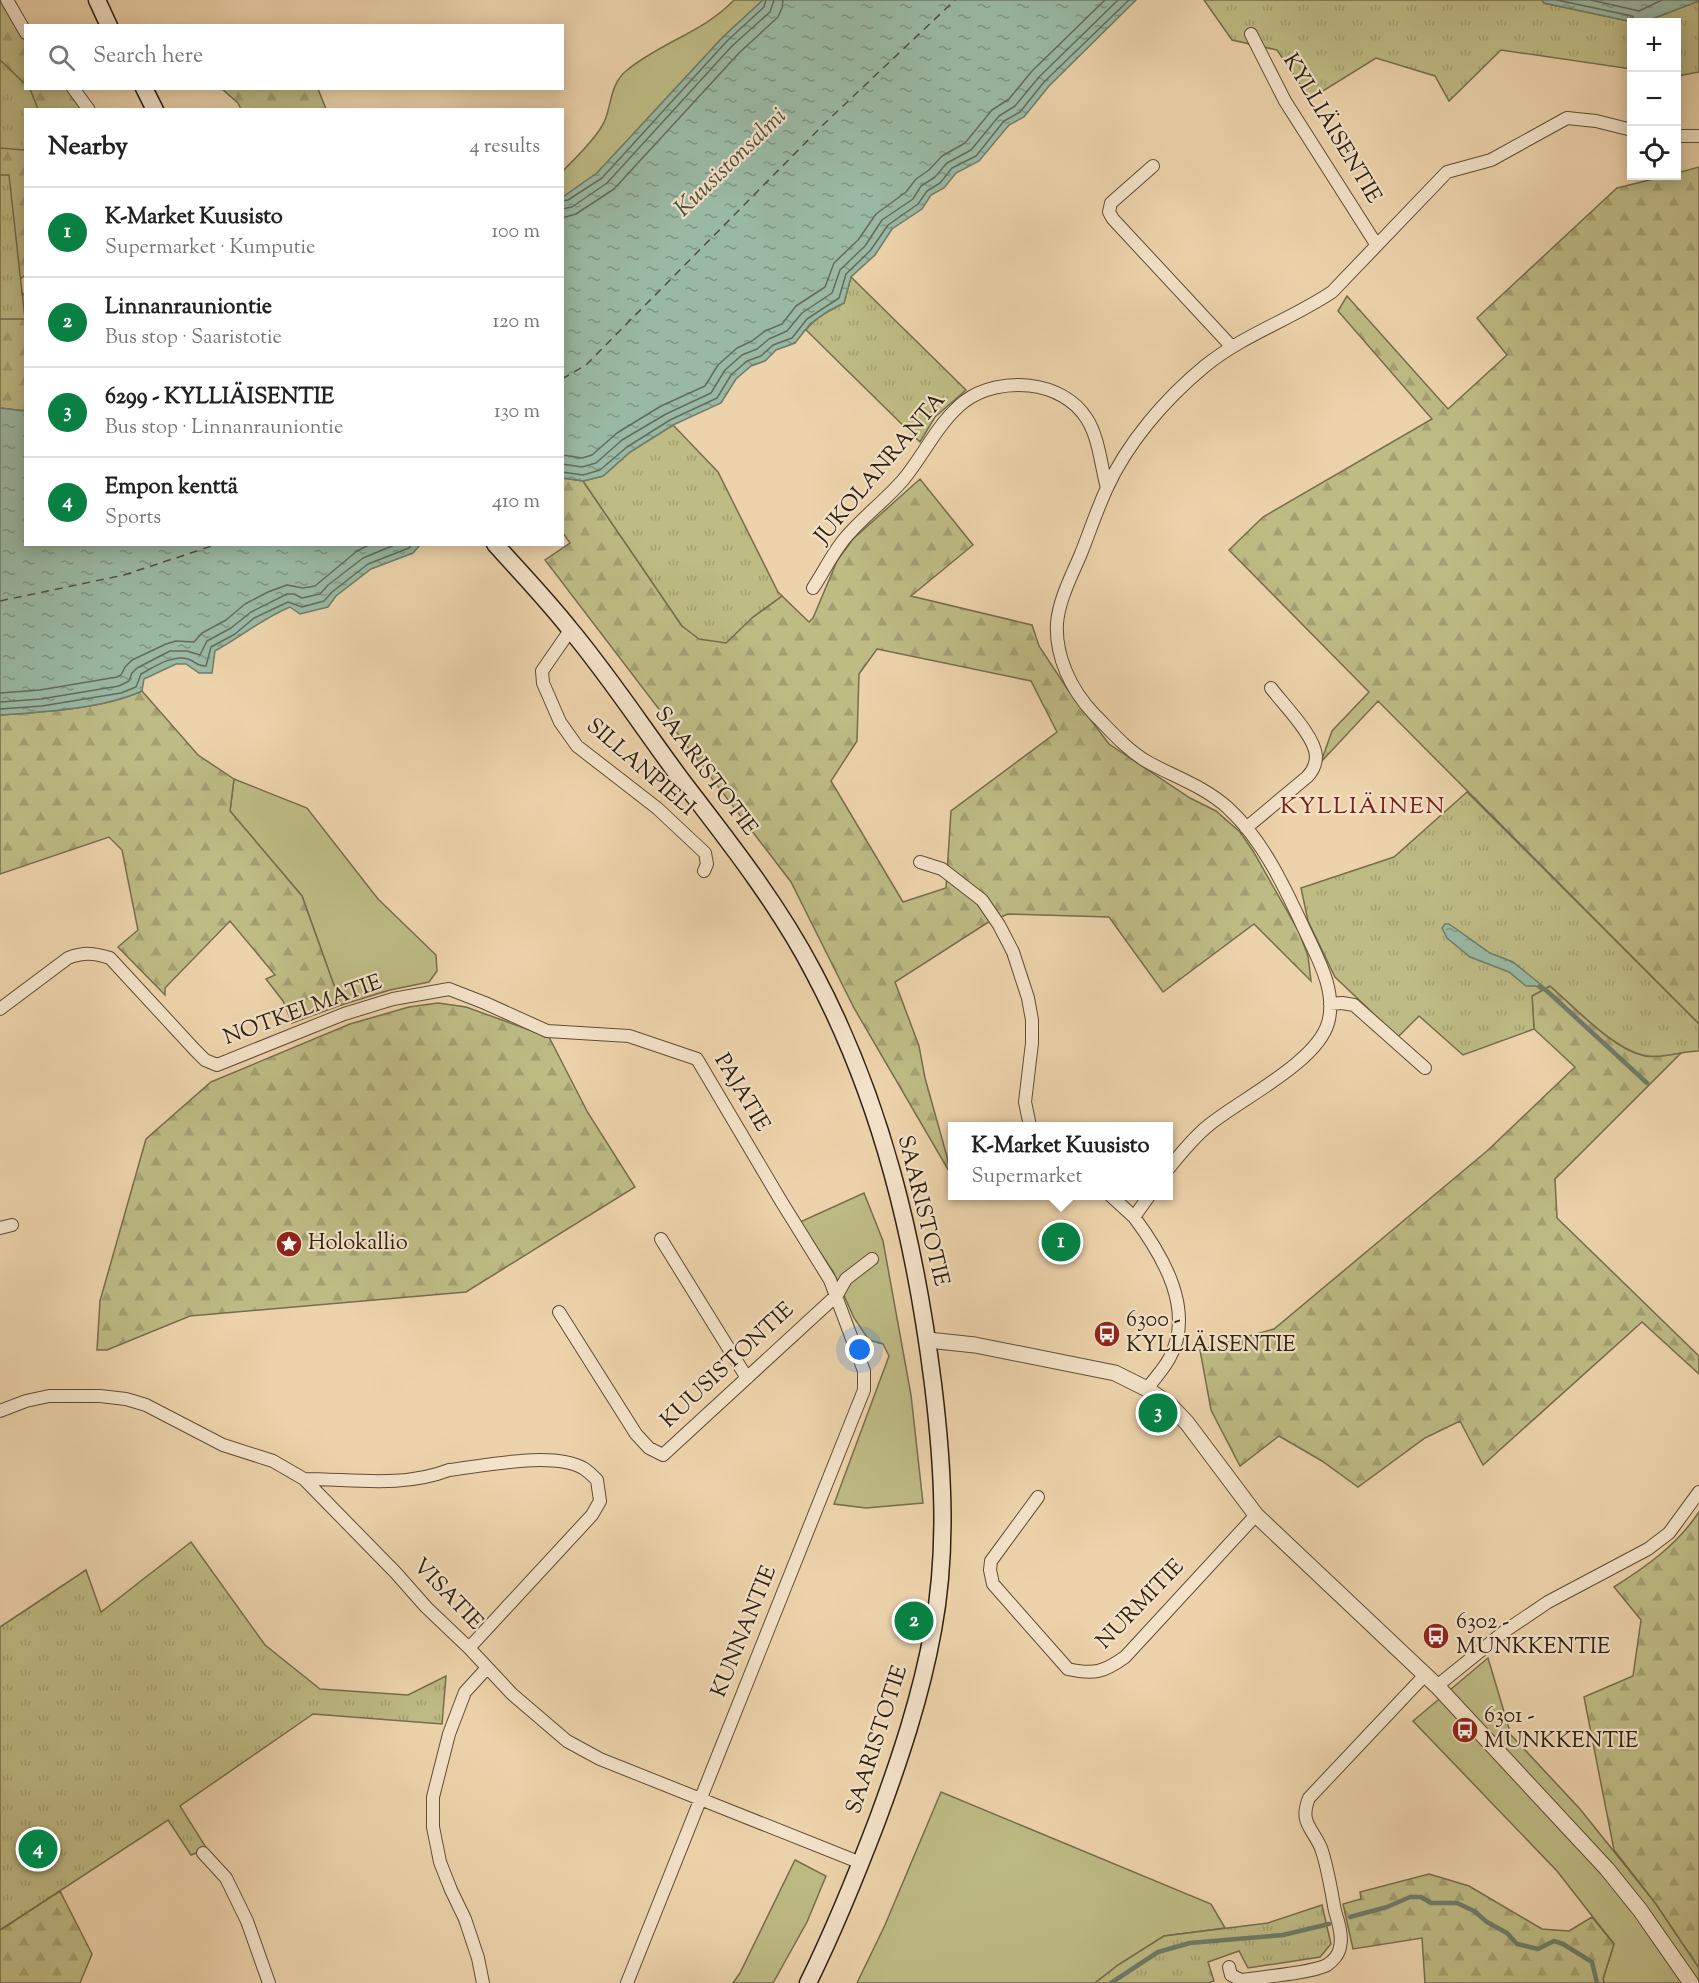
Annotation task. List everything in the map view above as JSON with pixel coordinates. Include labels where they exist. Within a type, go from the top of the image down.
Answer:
[{"type":"main road","points":[[97,0],[109,24]]},
{"type":"main road","points":[[145,90],[154,108]]},
{"type":"main road","name":"SAARISTOTIE","points":[[497,546],[571,629],[735,848],[812,969],[843,1031],[867,1087],[896,1180],[914,1260],[928,1340],[938,1423],[941,1491],[939,1586],[925,1668],[901,1756],[834,1931],[808,1983]]},
{"type":"street","points":[[8,0],[24,29]]},
{"type":"street","name":"KYLLIÄISENTIE","points":[[1251,34],[1285,101],[1376,244]]},
{"type":"street","points":[[74,90],[88,108]]},
{"type":"street","name":"KYLLIÄISENTIE","points":[[1173,1164],[1206,1127],[1297,1063],[1311,1050],[1323,1035],[1329,1021],[1330,1004],[1322,969],[1287,893],[1246,828],[1228,808],[1203,789],[1145,760],[1125,745],[1090,710],[1064,668],[1057,623],[1062,600],[1107,489],[1120,464],[1152,419],[1203,368],[1231,346],[1332,292],[1447,172],[1498,156],[1567,118],[1589,120],[1627,129]]},
{"type":"street","points":[[1681,136],[1699,136]]},
{"type":"street","points":[[1153,166],[1111,203],[1109,212],[1231,346]]},
{"type":"street","name":"JUKOLANRANTA","points":[[813,588],[842,541],[903,480],[964,402],[985,389],[1011,385],[1035,386],[1058,393],[1074,404],[1087,419],[1107,489]]},
{"type":"street","name":"SILLANPIELI","points":[[571,629],[542,670],[543,683],[560,722],[577,746],[657,808],[705,853],[704,871]]},
{"type":"street","points":[[1246,828],[1307,777],[1314,768],[1316,754],[1311,741],[1271,688]]},
{"type":"street","points":[[920,862],[942,869],[982,900],[999,925],[1013,952],[1028,998],[1032,1020],[1032,1043],[1024,1102],[1029,1122]]},
{"type":"street","name":"NOTKELMATIE","points":[[0,1009],[68,958],[92,952],[110,958],[205,1060],[217,1065],[344,1014],[393,999],[432,991]]},
{"type":"street","name":"PAJATIE","points":[[432,991],[449,989],[547,1031],[629,1036],[697,1059],[837,1295]]},
{"type":"street","points":[[1330,1004],[1354,1005],[1425,1068]]},
{"type":"street","points":[[1115,1200],[1134,1217],[1162,1258],[1177,1303],[1179,1326],[1169,1359],[1147,1389]]},
{"type":"street","points":[[1134,1217],[1146,1200]]},
{"type":"street","points":[[661,1239],[747,1377]]},
{"type":"street","name":"KUUSISTONTIE","points":[[559,1312],[636,1434],[649,1448],[663,1455],[837,1295],[846,1279],[872,1259]]},
{"type":"street","name":"KUNNANTIE","points":[[627,1983],[864,1390],[864,1371],[837,1295]]},
{"type":"street","points":[[928,1340],[975,1345],[1115,1373],[1147,1389],[1170,1405],[1187,1423],[1256,1515],[1437,1686],[1607,1869],[1640,1910],[1691,1983]]},
{"type":"street","name":"VISATIE","points":[[0,1411],[26,1401],[49,1396],[100,1396],[126,1399],[146,1405],[223,1445],[273,1461],[303,1479],[487,1668],[567,1741],[600,1759],[701,1801],[861,1863]]},
{"type":"street","points":[[303,1479],[390,1481],[422,1478],[449,1470],[528,1461],[559,1460],[583,1468],[597,1480],[600,1502],[592,1515],[469,1648]]},
{"type":"street","points":[[1437,1686],[1505,1631],[1548,1602],[1648,1549],[1668,1533],[1699,1492]]},
{"type":"street","name":"NURMITIE","points":[[1038,1497],[992,1561],[990,1570],[993,1584],[1068,1669],[1080,1672],[1108,1669],[1125,1657],[1256,1515]]},
{"type":"street","points":[[483,1983],[478,1958],[465,1919],[440,1862],[433,1827],[433,1797],[449,1734],[465,1692],[487,1668]]},
{"type":"street","points":[[1229,1967],[1231,1975],[1241,1980],[1316,1969],[1328,1964],[1336,1956],[1341,1946],[1340,1934],[1328,1872],[1317,1840],[1305,1819],[1305,1808],[1309,1798],[1425,1675]]},
{"type":"street","points":[[203,1853],[226,1878],[247,1921],[269,1983]]},
{"type":"green space","points":[[0,0],[7,0],[24,31],[24,90],[74,90],[88,108],[24,108],[24,276],[15,284],[24,295],[24,411],[0,408]]},
{"type":"green space","points":[[734,0],[763,0],[723,37],[597,173],[564,196],[564,170],[589,144],[602,126],[620,77],[639,61],[709,21]]},
{"type":"green space","points":[[1204,0],[1542,0],[1544,3],[1627,21],[1627,68],[1501,50],[1449,101],[1435,76],[1376,58],[1310,99],[1277,50],[1232,40]]},
{"type":"green space","points":[[1699,1],[1699,72],[1681,75],[1681,18],[1654,18]]},
{"type":"green space","points":[[0,60],[24,83],[24,90],[30,90],[38,108],[24,108],[24,150],[0,148]]},
{"type":"green space","points":[[223,90],[318,90],[326,108],[240,108]]},
{"type":"green space","points":[[1699,167],[1699,1024],[1378,701],[1321,762],[1332,731],[1369,692],[1229,550],[1263,517],[1432,419],[1338,311],[1347,296],[1448,409],[1507,355],[1477,318],[1617,188],[1650,180],[1681,180],[1681,172]]},
{"type":"green space","points":[[0,175],[9,175],[24,319],[0,319]]},
{"type":"green space","points":[[851,277],[966,390],[935,417],[920,442],[806,330],[818,318],[844,303]]},
{"type":"green space","points":[[673,425],[718,472],[782,596],[753,617],[726,643],[699,639],[682,626],[583,481],[603,476],[630,452]]},
{"type":"green space","points":[[564,478],[583,481],[682,626],[753,617],[782,596],[809,622],[813,618],[837,561],[853,539],[920,479],[973,545],[911,596],[1032,625],[1039,646],[1068,690],[1109,744],[1190,798],[1216,811],[1240,832],[1299,932],[1308,956],[1311,981],[1254,924],[1163,992],[1109,917],[1008,914],[987,923],[895,982],[919,1046],[925,1078],[948,1160],[948,1169],[854,1008],[791,882],[545,560],[570,543],[564,534]],"holes":[[[877,649],[1031,681],[1057,732],[951,811],[946,888],[903,902],[831,781],[857,741],[859,674]]]},
{"type":"green space","points":[[142,691],[198,755],[234,779],[230,811],[302,896],[341,1005],[292,1023],[283,1001],[266,979],[275,975],[230,921],[165,988],[165,995],[118,947],[138,930],[122,850],[109,837],[0,874],[0,715],[91,706]]},
{"type":"green space","points":[[234,779],[307,808],[378,899],[436,955],[437,971],[429,982],[390,990],[341,1005],[302,896],[230,811]]},
{"type":"green space","points":[[1467,792],[1699,1024],[1699,1051],[1661,1056],[1635,1053],[1609,1038],[1550,986],[1532,996],[1534,1029],[1463,1055],[1419,1016],[1398,1037],[1335,977],[1308,921],[1301,888],[1394,857]]},
{"type":"green space","points":[[1550,986],[1607,1037],[1633,1052],[1655,1056],[1683,1051],[1555,1179],[1557,1218],[1699,1356],[1699,1374],[1642,1322],[1483,1465],[1460,1421],[1425,1438],[1358,1487],[1322,1461],[1279,1436],[1240,1466],[1211,1410],[1200,1350],[1274,1329],[1487,1151],[1575,1067],[1534,1029],[1532,996]]},
{"type":"green space","points":[[438,1003],[466,1007],[549,1037],[588,1113],[635,1187],[466,1292],[190,1316],[107,1350],[97,1350],[100,1301],[146,1139],[211,1082],[350,1024],[409,1007]]},
{"type":"green space","points":[[864,1193],[883,1241],[911,1395],[923,1503],[866,1508],[834,1504],[889,1356],[883,1344],[869,1340],[854,1318],[834,1273],[800,1222]]},
{"type":"green space","points":[[1699,1512],[1699,1968],[1656,1904],[1614,1850],[1584,1697],[1633,1676],[1641,1620],[1614,1587],[1661,1554],[1681,1535]]},
{"type":"green space","points":[[191,1542],[265,1645],[320,1689],[408,1695],[446,1676],[442,1724],[313,1714],[180,1806],[207,1849],[191,1855],[168,1820],[0,1930],[0,1627],[86,1570],[101,1612]]},
{"type":"green space","points":[[1488,1658],[1511,1735],[1580,1809],[1656,1904],[1699,1968],[1699,1983],[1604,1983],[1603,1979],[1614,1944],[1557,1871],[1413,1721]]},
{"type":"green space","points":[[941,1792],[1211,1904],[1225,1928],[1164,1936],[1118,1965],[1095,1983],[857,1983],[885,1925]]},
{"type":"green space","points":[[795,1860],[826,1876],[807,1922],[773,1983],[733,1983],[740,1973]]},
{"type":"green space","points":[[1429,1874],[1469,1886],[1542,1929],[1569,1931],[1592,1917],[1614,1944],[1603,1979],[1604,1983],[1425,1983],[1422,1938],[1353,1949],[1343,1904],[1361,1899],[1360,1892]]},
{"type":"green space","points":[[60,1891],[92,1954],[80,1983],[0,1983],[0,1930]]},
{"type":"green space","points":[[1322,1905],[1331,1944],[1320,1957],[1248,1968],[1239,1951],[1208,1962],[1214,1981],[1208,1983],[1095,1983],[1118,1965],[1164,1936],[1268,1923]]},
{"type":"water","name":"Kuusistonsalmi","points":[[763,0],[1136,0],[1049,86],[1024,117],[1009,125],[979,161],[956,173],[944,188],[931,195],[922,209],[892,229],[875,255],[851,277],[844,303],[810,324],[795,343],[776,350],[765,361],[751,366],[736,379],[721,403],[673,425],[630,452],[603,476],[583,481],[564,478],[564,196],[597,173],[723,37]]},
{"type":"water","points":[[1542,0],[1699,0],[1654,18],[1627,18],[1627,21],[1544,3]]},
{"type":"water","points":[[0,408],[24,411],[24,546],[419,546],[413,553],[371,569],[336,596],[328,607],[300,614],[290,607],[261,622],[215,651],[212,673],[199,673],[186,664],[176,664],[144,679],[142,691],[109,702],[72,709],[0,715]]},
{"type":"water","points":[[1445,924],[1449,924],[1490,953],[1513,962],[1544,987],[1540,989],[1536,986],[1526,986],[1509,972],[1470,957],[1447,938],[1442,928]]},
{"type":"waterway","points":[[1540,986],[1647,1083]]},
{"type":"waterway","points":[[1350,1917],[1387,1907],[1410,1897],[1421,1897],[1431,1903],[1457,1903],[1474,1911],[1487,1922],[1507,1933],[1517,1944],[1538,1949],[1554,1941],[1563,1944],[1592,1962],[1597,1983]]},
{"type":"waterway","points":[[1111,1983],[1158,1952],[1190,1943],[1283,1935],[1329,1924]]},
{"type":"ferry route","points":[[564,378],[586,365],[825,123],[955,0]]},
{"type":"ferry route","points":[[0,601],[124,575],[212,546]]},
{"type":"place","name":"K-Market Kuusisto","points":[[1061,1242]]},
{"type":"place","name":"Holokallio","points":[[289,1244]]},
{"type":"place","name":"6300 - KYLLIÄISENTIE","points":[[1107,1334]]},
{"type":"place","name":"6299 - KYLLIÄISENTIE","points":[[1158,1413]]},
{"type":"place","name":"Linnanrauniontie","points":[[914,1621]]},
{"type":"place","name":"6302 - MUNKKENTIE","points":[[1436,1636]]},
{"type":"place","name":"6301 - MUNKKENTIE","points":[[1465,1730]]},
{"type":"place","name":"Empon kenttä","points":[[38,1849]]},
{"type":"district","name":"KYLLIÄINEN","points":[[1363,807]]}]
